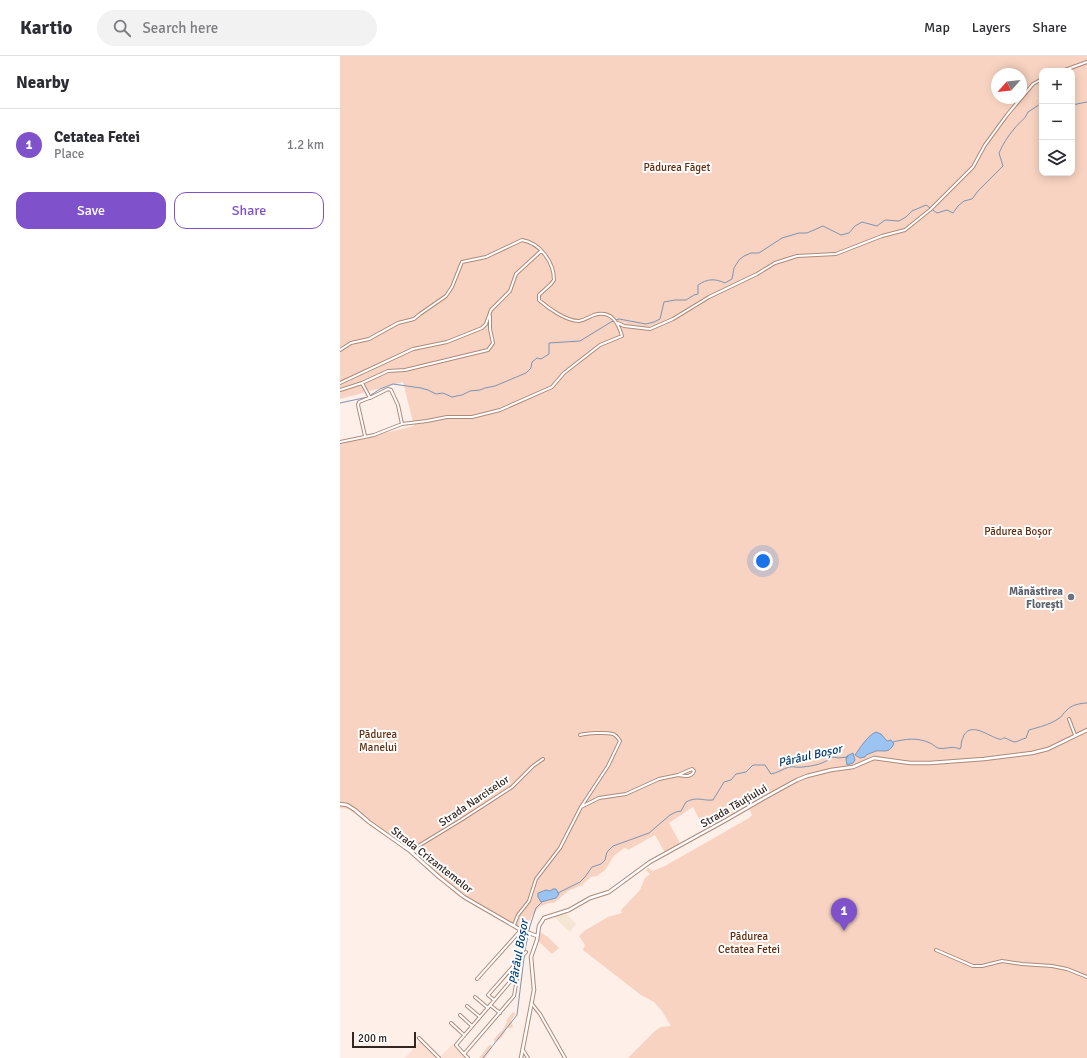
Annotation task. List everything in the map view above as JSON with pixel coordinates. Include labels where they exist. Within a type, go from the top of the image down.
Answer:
[{"type":"main road","name":"Strada Tăuțiului","points":[[522,1058],[534,985],[531,959],[540,923],[544,918],[569,910],[587,900],[610,892],[650,862],[797,780],[831,770],[853,767],[874,758],[910,763],[961,761],[1032,753],[1048,749],[1087,730]]},
{"type":"main road","name":"Strada Crizantemelor","points":[[340,804],[353,808],[365,820],[410,851],[439,878],[464,897],[521,930],[536,936]]},
{"type":"street","points":[[1070,68],[1087,62]]},
{"type":"street","points":[[340,350],[351,343],[369,339],[398,324],[414,319],[446,296],[452,287],[459,265],[463,261],[486,257],[522,240],[530,243],[541,251],[549,261],[554,279],[551,284],[538,295],[538,300],[558,314],[576,320],[583,320],[599,314],[624,326],[650,329],[673,319],[709,297],[757,274],[775,263],[797,256],[836,254],[882,236],[905,230],[931,209],[973,167],[1007,115],[1033,84],[1039,81]]},
{"type":"street","points":[[340,383],[413,349],[447,342],[485,326],[492,308],[510,291],[516,274],[535,254],[541,251]]},
{"type":"street","points":[[340,390],[362,383],[388,371],[405,370],[488,350],[493,344],[490,328],[490,313]]},
{"type":"street","points":[[340,442],[383,432],[402,424],[447,417],[472,417],[512,405],[552,387],[564,373],[596,347],[622,336],[616,321]]},
{"type":"street","points":[[362,383],[369,397]]},
{"type":"street","points":[[365,437],[358,402],[388,389],[391,390],[398,405],[402,424]]},
{"type":"street","points":[[1069,719],[1075,735]]},
{"type":"street","points":[[514,925],[518,915],[529,901],[536,879],[560,848],[581,807],[608,766],[620,741],[618,737],[612,734],[580,735]]},
{"type":"street","name":"Strada Narciselor","points":[[410,851],[512,787],[532,766],[543,759]]},
{"type":"street","points":[[581,807],[598,798],[626,794],[659,780],[678,775],[689,769],[694,771],[692,774],[687,776],[678,775]]},
{"type":"street","points":[[477,979],[521,930]]},
{"type":"street","points":[[936,950],[973,966],[982,966],[1002,961],[1052,966],[1067,969],[1087,977]]},
{"type":"street","points":[[494,1000],[488,995],[526,952]]},
{"type":"street","points":[[464,1054],[514,996],[517,978],[515,976],[456,1045],[464,1054],[468,1058]]},
{"type":"street","points":[[475,997],[488,1008]]},
{"type":"street","points":[[532,1004],[540,1014],[565,1058]]},
{"type":"street","points":[[490,1005],[500,1013]]},
{"type":"street","points":[[468,1006],[480,1017]]},
{"type":"street","points":[[460,1015],[472,1026]]},
{"type":"street","points":[[451,1023],[464,1035]]},
{"type":"street","points":[[419,1038],[439,1058]]},
{"type":"street","points":[[523,1050],[528,1058]]},
{"type":"shaded area","points":[[565,912],[576,924],[570,932],[553,916]]},
{"type":"shaded area","points":[[422,1039],[440,1057],[453,1044],[466,1058],[405,1058]]},
{"type":"green space","points":[[340,56],[1087,56],[1087,1058],[628,1058],[656,1030],[661,1027],[671,1026],[662,1011],[654,1002],[641,995],[583,950],[585,945],[579,936],[584,931],[608,917],[622,913],[621,910],[640,890],[645,878],[650,874],[646,870],[648,868],[653,871],[665,866],[749,818],[752,815],[748,806],[705,830],[693,807],[669,823],[679,841],[679,846],[665,853],[655,835],[628,850],[624,848],[614,856],[605,870],[597,876],[591,877],[582,885],[568,891],[554,903],[548,903],[540,907],[526,927],[522,926],[518,930],[458,896],[410,853],[389,837],[372,827],[349,809],[340,808],[340,444],[414,426],[403,382],[340,399]]},
{"type":"green space","points":[[540,932],[548,937],[559,948],[552,954],[538,941]]},
{"type":"green space","points":[[513,1012],[516,1014],[511,1020],[513,1026],[512,1028],[506,1028],[502,1037],[494,1042],[494,1039],[503,1029],[507,1022],[506,1021]]},
{"type":"green space","points":[[490,1044],[492,1048],[485,1058],[479,1058]]},
{"type":"water","points":[[876,732],[881,734],[887,741],[891,740],[894,744],[892,747],[886,751],[875,751],[866,755],[865,757],[860,758],[855,755],[867,739]]},
{"type":"water","points":[[853,753],[855,760],[853,763],[847,765],[847,756]]},
{"type":"water","points":[[556,889],[559,894],[556,898],[541,902],[538,897],[538,893]]},
{"type":"waterway","points":[[1075,104],[1087,102]]},
{"type":"waterway","points":[[340,403],[368,397],[380,389],[393,384],[421,388],[436,394],[443,393],[452,397],[462,395],[470,391],[495,386],[526,373],[531,368],[532,362],[537,358],[541,359],[549,354],[549,343],[580,341],[611,322],[619,319],[646,324],[660,319],[664,302],[686,300],[698,294],[698,285],[704,281],[717,280],[725,283],[732,279],[734,268],[739,260],[744,256],[751,253],[759,253],[782,238],[799,233],[807,233],[823,226],[841,235],[849,233],[855,226],[862,222],[877,226],[885,220],[899,221],[912,211],[926,205],[937,213],[947,210],[953,213],[964,201],[972,199],[1003,166],[999,153],[1006,140],[1028,112],[1040,104]]},
{"type":"waterway","name":"Pârâul Boșor","points":[[893,742],[916,739],[930,743],[938,748],[954,747],[960,749],[964,735],[967,731],[971,730],[980,731],[999,739],[1005,738],[1015,742],[1026,738],[1029,730],[1055,721],[1071,707],[1087,703]]},
{"type":"waterway","name":"Pârâul Boșor","points":[[558,893],[580,882],[592,867],[601,864],[605,860],[607,852],[613,846],[649,833],[670,815],[681,811],[686,802],[690,800],[713,800],[724,782],[731,780],[736,774],[746,772],[753,765],[765,765],[771,774],[789,767],[818,764],[833,757],[848,757]]},
{"type":"waterway","name":"Pârâul Boșor","points":[[483,1058],[517,1015],[525,950],[530,926],[536,908],[543,901]]},
{"type":"place","name":"Mănăstirea Florești","points":[[1071,597]]},
{"type":"place","name":"Cetatea Fetei","points":[[844,931]]},
{"type":"park label","name":"Pădurea Făget","points":[[677,167]]},
{"type":"park label","name":"Pădurea Boșor","points":[[1018,531]]},
{"type":"park label","name":"Pădurea Manelui","points":[[378,740]]},
{"type":"park label","name":"Pădurea Cetatea Fetei","points":[[749,942]]}]
